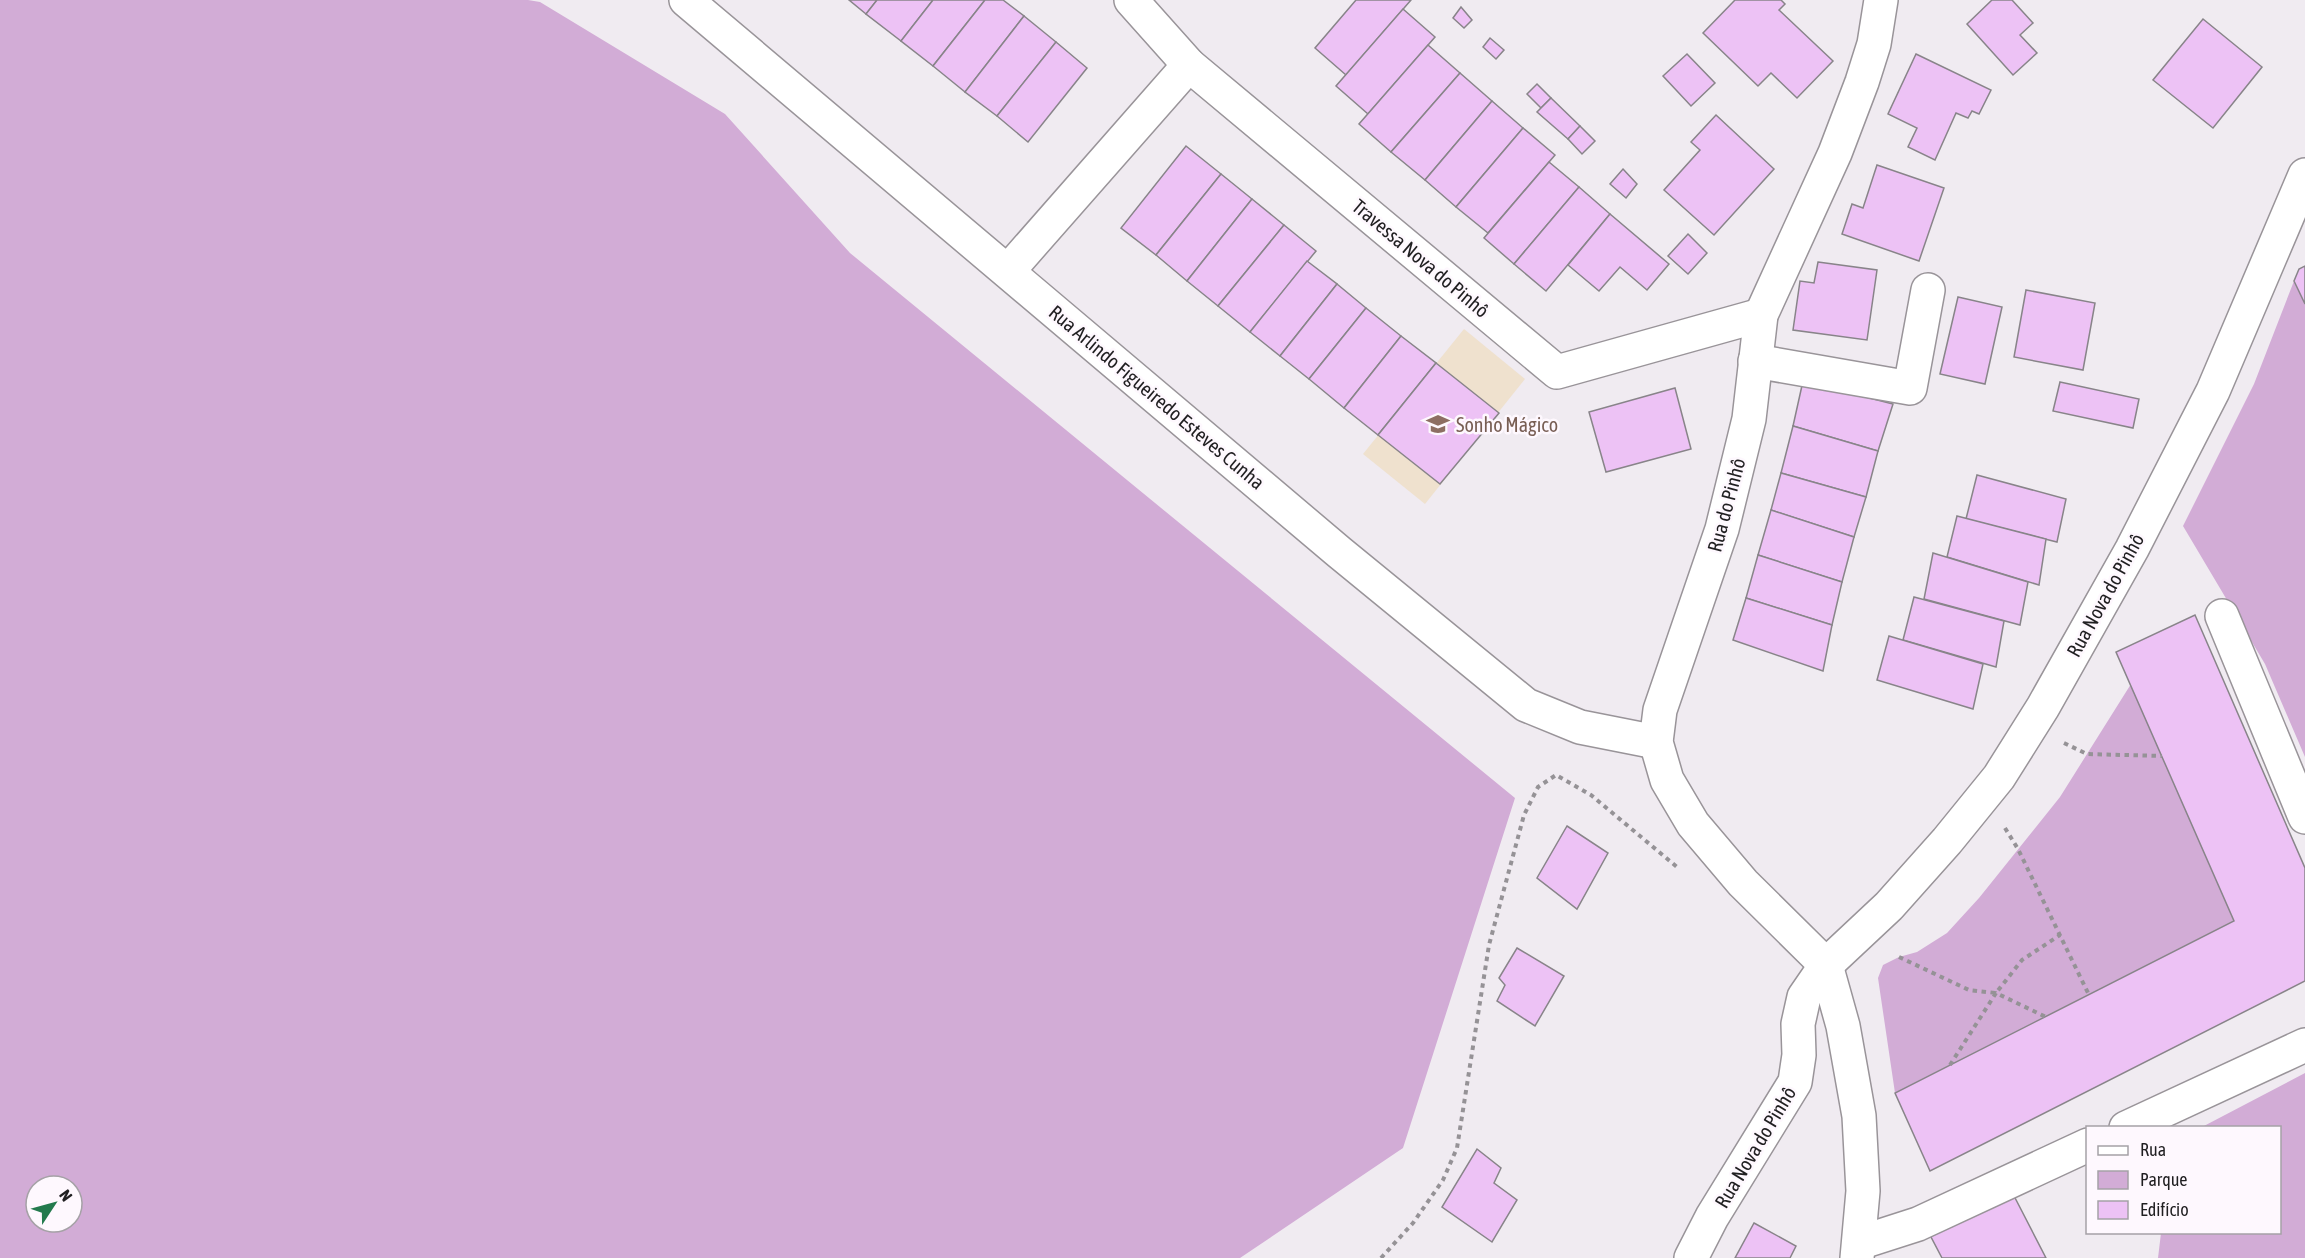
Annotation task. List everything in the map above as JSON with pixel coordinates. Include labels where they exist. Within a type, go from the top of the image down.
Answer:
[{"type":"street","name":"Rua Arlindo Figueiredo Esteves Cunha","points":[[686,0],[1339,552],[1526,705],[1580,727],[1656,742]]},
{"type":"street","name":"Travessa Nova do Pinhô","points":[[1131,0],[1189,65],[1557,372],[1761,315]]},
{"type":"street","name":"Rua do Pinhô","points":[[1826,965],[1743,883],[1693,824],[1667,780],[1656,742],[1660,710],[1722,529],[1749,419],[1761,315],[1835,153],[1874,44],[1881,0]]},
{"type":"street","points":[[1008,271],[1189,65]]},
{"type":"street","name":"Rua Nova do Pinhô","points":[[1691,1258],[1712,1217],[1795,1083],[1799,1055],[1798,1024],[1804,997],[1826,965],[1888,906],[1947,841],[1999,777],[2132,549],[2213,391],[2305,175]]},
{"type":"street","points":[[1755,361],[1910,388],[1928,290]]},
{"type":"street","points":[[2222,616],[2305,817]]},
{"type":"street","points":[[1826,965],[1844,1026],[1859,1116],[1863,1191],[1858,1250],[2086,1146]]},
{"type":"street","points":[[2130,1126],[2305,1045]]},
{"type":"path","points":[[2030,727],[2087,754],[2162,756]]},
{"type":"path","points":[[1381,1258],[1413,1223],[1443,1180],[1457,1148],[1489,945],[1524,815],[1538,787],[1556,775],[1592,795],[1681,870]]},
{"type":"path","points":[[2018,849],[2089,994]]},
{"type":"path","points":[[1950,1065],[1996,993],[2022,960],[2060,935]]},
{"type":"path","points":[[1899,957],[1969,990],[1996,993],[2046,1017]]},
{"type":"shaded area","name":"Sonho Mágico","points":[[1464,329],[1525,379],[1425,504],[1363,454]]},
{"type":"green space","points":[[0,0],[528,0],[540,2],[725,114],[850,253],[1515,798],[1403,1148],[1240,1258],[0,1258]]},
{"type":"green space","points":[[2294,281],[2305,304],[2305,757],[2265,664],[2183,526],[2254,384]]},
{"type":"green space","points":[[2131,684],[2234,921],[1895,1093],[1878,978],[1883,965],[1917,952],[1947,933],[1979,898],[2060,797]]},
{"type":"green space","points":[[2305,1073],[2305,1258],[2158,1258],[2161,1234],[2281,1234],[2281,1126],[2204,1126]]},
{"type":"building","points":[[849,0],[877,0],[866,14]]},
{"type":"building","points":[[877,0],[933,0],[901,41],[866,14]]},
{"type":"building","points":[[933,0],[985,0],[933,66],[901,41]]},
{"type":"building","points":[[985,0],[1003,0],[1024,16],[965,92],[933,66]]},
{"type":"building","points":[[1356,0],[1411,0],[1346,75],[1315,48]]},
{"type":"building","points":[[1735,0],[1781,0],[1785,4],[1779,10],[1833,61],[1797,98],[1771,73],[1758,86],[1703,33]]},
{"type":"building","points":[[1992,0],[2012,0],[2033,23],[2020,35],[2037,53],[2013,75],[1967,24]]},
{"type":"building","points":[[1461,7],[1472,20],[1464,28],[1453,18]]},
{"type":"building","points":[[1403,9],[1435,37],[1368,114],[1336,86]]},
{"type":"building","points":[[1024,16],[1056,42],[997,116],[965,92]]},
{"type":"building","points":[[2203,19],[2262,67],[2213,128],[2153,80]]},
{"type":"building","points":[[1490,38],[1504,50],[1496,59],[1483,47]]},
{"type":"building","points":[[1056,42],[1087,68],[1028,142],[997,116]]},
{"type":"building","points":[[1428,45],[1460,73],[1391,152],[1359,124]]},
{"type":"building","points":[[1687,54],[1715,83],[1691,106],[1663,76]]},
{"type":"building","points":[[1916,54],[1991,90],[1979,114],[1972,111],[1968,118],[1956,113],[1935,160],[1908,147],[1917,128],[1888,114]]},
{"type":"building","points":[[1460,73],[1492,101],[1425,180],[1391,152]]},
{"type":"building","points":[[1537,84],[1551,98],[1541,108],[1527,94]]},
{"type":"building","points":[[1551,98],[1580,126],[1568,139],[1537,112]]},
{"type":"building","points":[[1492,101],[1523,128],[1456,207],[1425,180]]},
{"type":"building","points":[[1716,115],[1774,169],[1714,235],[1664,190],[1700,150],[1691,142]]},
{"type":"building","points":[[1580,126],[1595,141],[1582,154],[1568,139]]},
{"type":"building","points":[[1523,128],[1555,155],[1488,233],[1456,207]]},
{"type":"building","points":[[1186,146],[1221,174],[1156,255],[1121,228]]},
{"type":"building","points":[[1549,162],[1579,187],[1514,264],[1484,238]]},
{"type":"building","points":[[1877,165],[1944,188],[1919,261],[1842,234],[1852,204],[1863,208]]},
{"type":"building","points":[[1623,169],[1637,184],[1626,198],[1610,184]]},
{"type":"building","points":[[1221,174],[1252,199],[1187,281],[1156,255]]},
{"type":"building","points":[[1579,187],[1610,214],[1546,291],[1514,264]]},
{"type":"building","points":[[1252,199],[1284,225],[1218,306],[1187,281]]},
{"type":"building","points":[[1610,214],[1669,264],[1647,290],[1620,267],[1599,291],[1568,265]]},
{"type":"building","points":[[1284,225],[1316,251],[1250,332],[1218,306]]},
{"type":"building","points":[[1688,234],[1707,253],[1688,274],[1668,256]]},
{"type":"building","points":[[1307,261],[1337,284],[1280,356],[1250,332]]},
{"type":"building","points":[[1818,262],[1877,270],[1867,340],[1793,330],[1800,281],[1814,283]]},
{"type":"building","points":[[2305,266],[2305,304],[2294,281],[2299,269]]},
{"type":"building","points":[[1337,284],[1366,308],[1309,379],[1280,356]]},
{"type":"building","points":[[2026,290],[2095,303],[2083,370],[2014,357]]},
{"type":"building","points":[[1958,297],[2002,307],[1985,384],[1940,374]]},
{"type":"building","points":[[1366,308],[1401,336],[1344,408],[1309,379]]},
{"type":"building","points":[[1401,336],[1436,363],[1378,435],[1344,408]]},
{"type":"building","points":[[1436,363],[1499,413],[1440,484],[1378,435]]},
{"type":"building","points":[[1803,381],[1893,404],[1878,451],[1793,426]]},
{"type":"building","points":[[2060,382],[2139,399],[2133,428],[2053,411]]},
{"type":"building","points":[[1675,388],[1691,449],[1606,472],[1589,412]]},
{"type":"building","points":[[1793,426],[1878,451],[1866,497],[1781,473]]},
{"type":"building","points":[[1781,473],[1866,497],[1854,537],[1771,510]]},
{"type":"building","points":[[1977,475],[2066,499],[2057,542],[1966,519]]},
{"type":"building","points":[[1771,510],[1854,537],[1842,582],[1758,555]]},
{"type":"building","points":[[1957,516],[2046,539],[2039,585],[1947,557]]},
{"type":"building","points":[[1933,553],[2028,582],[2020,625],[1924,599]]},
{"type":"building","points":[[1758,555],[1842,582],[1832,625],[1746,598]]},
{"type":"building","points":[[1914,597],[2004,621],[1996,667],[1903,640]]},
{"type":"building","points":[[1746,598],[1832,625],[1823,671],[1733,640]]},
{"type":"building","points":[[2195,615],[2305,868],[2305,981],[1930,1171],[1895,1093],[2234,921],[2116,652]]},
{"type":"building","points":[[1889,636],[1983,664],[1973,709],[1877,680]]},
{"type":"building","points":[[1567,826],[1608,853],[1577,909],[1537,878]]},
{"type":"building","points":[[1517,948],[1564,976],[1535,1026],[1497,1001],[1505,985],[1499,978]]},
{"type":"building","points":[[1477,1149],[1501,1168],[1494,1183],[1517,1200],[1492,1242],[1442,1207]]},
{"type":"building","points":[[2012,1192],[2046,1258],[1942,1258],[1930,1235]]},
{"type":"building","points":[[1754,1223],[1796,1246],[1790,1258],[1735,1258]]},
{"type":"place","name":"Sonho Mágico","points":[[1438,424]]}]
